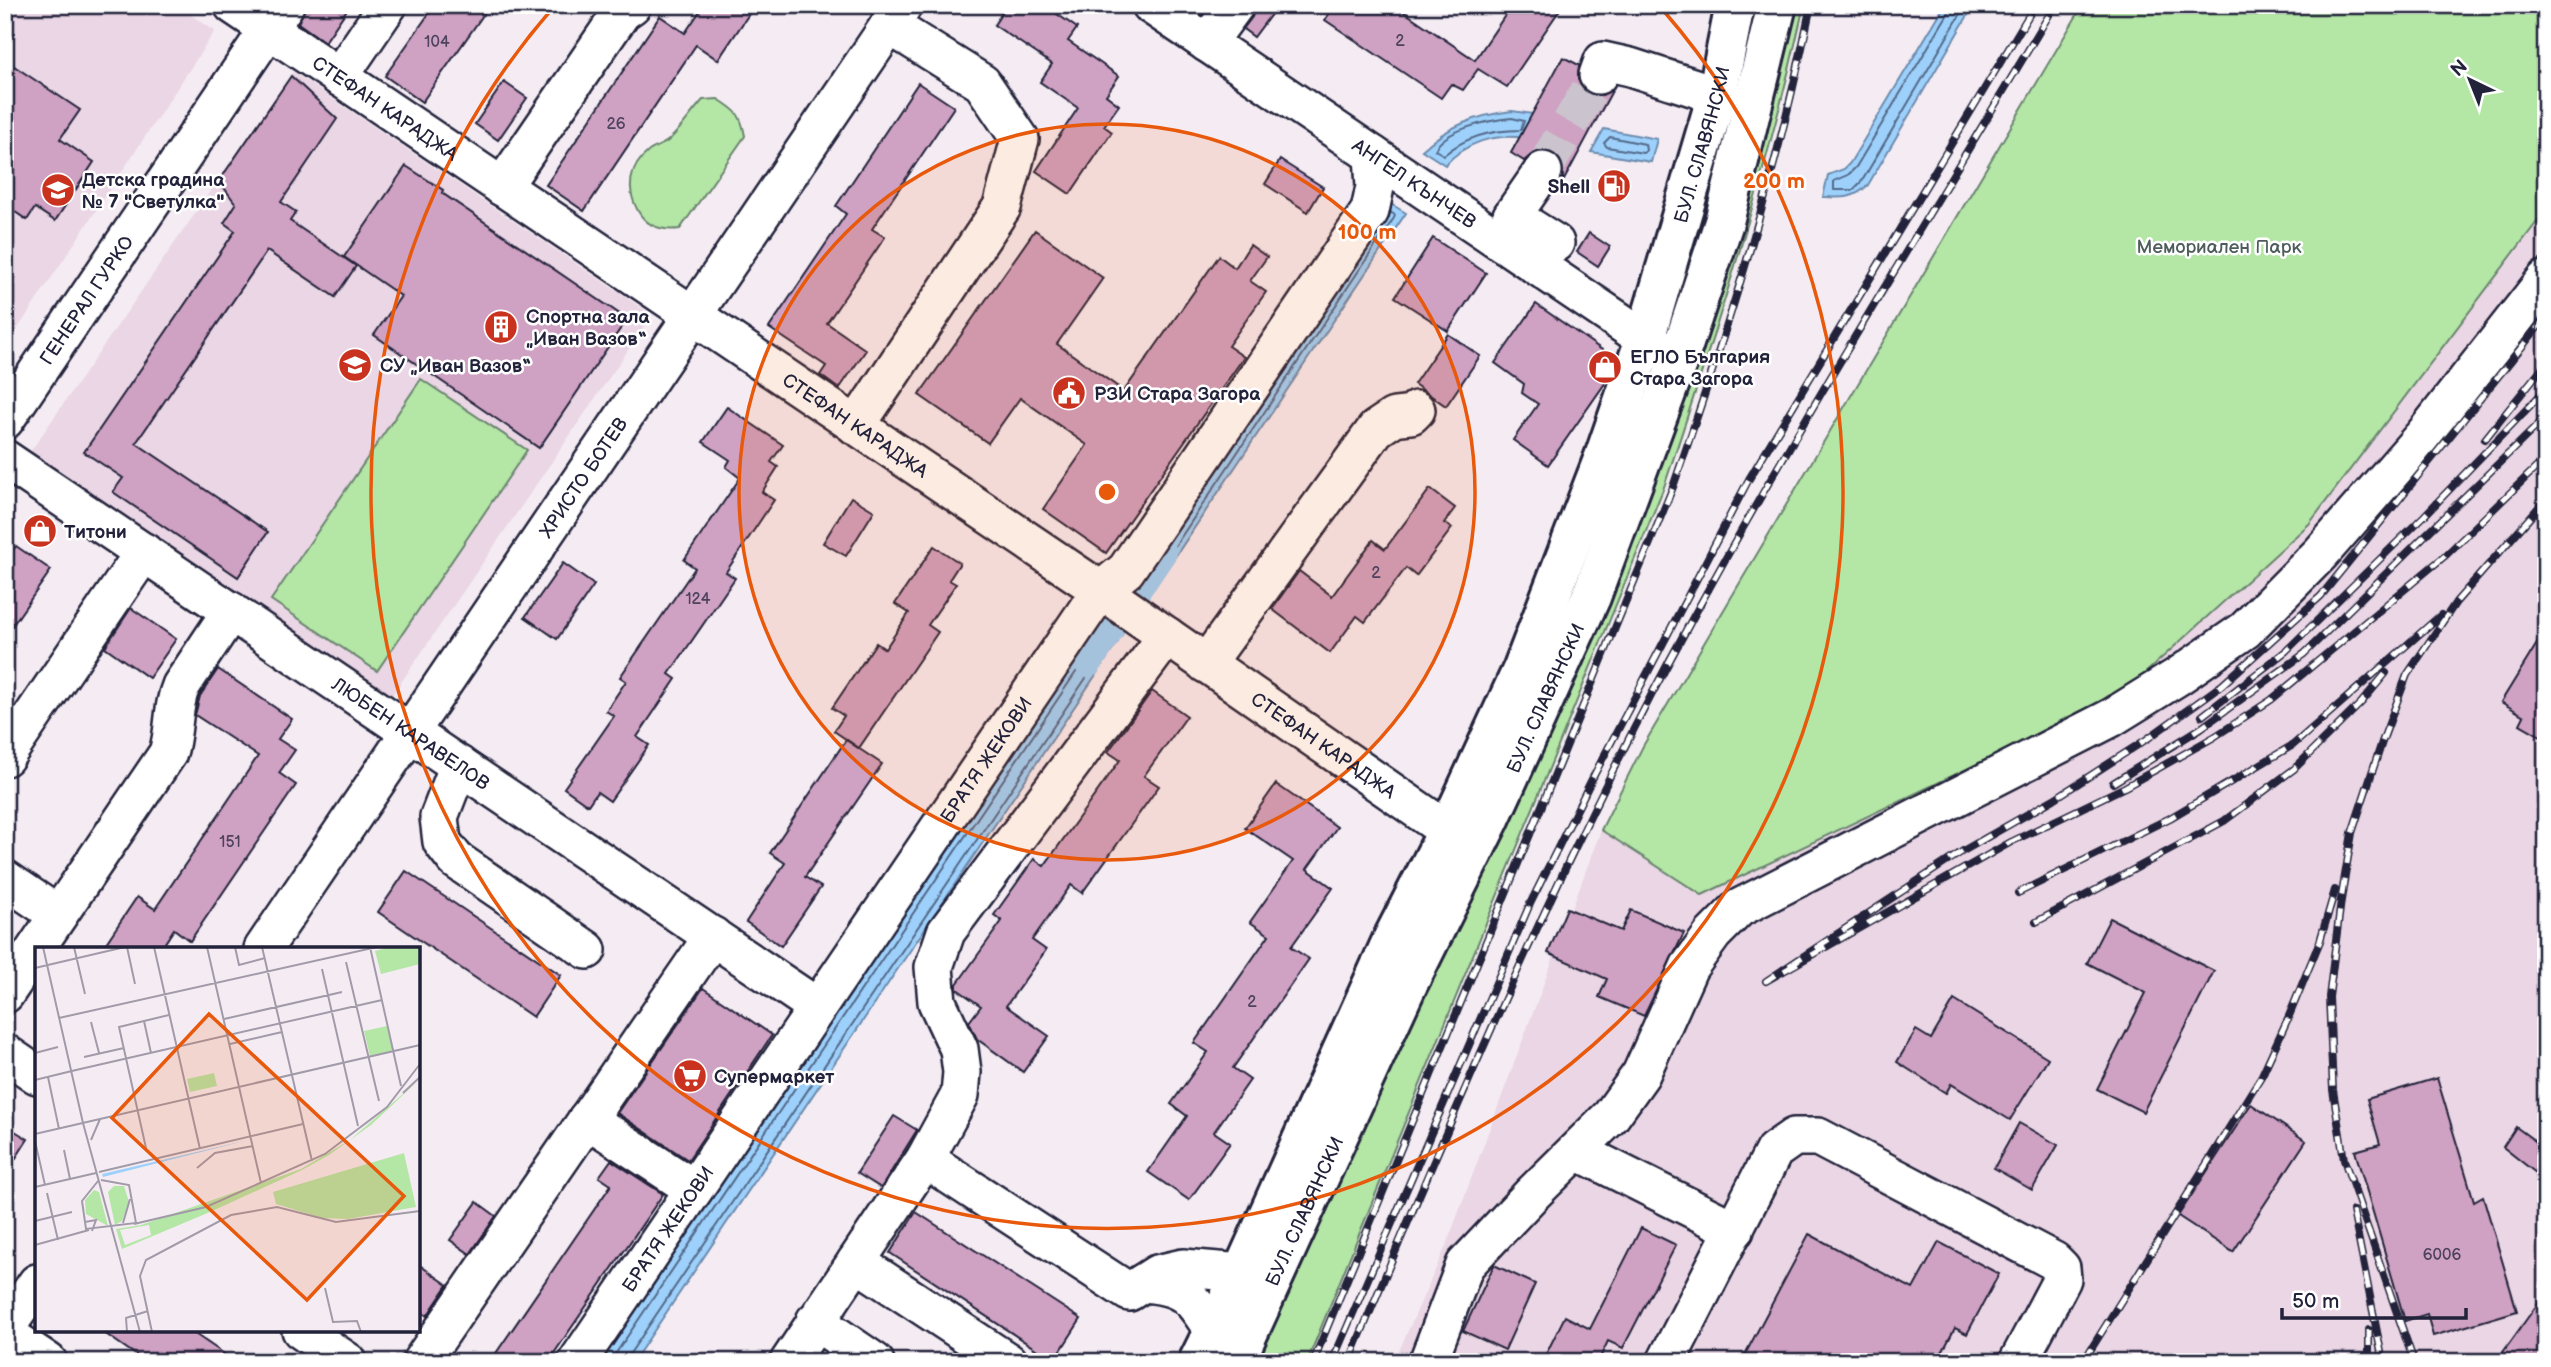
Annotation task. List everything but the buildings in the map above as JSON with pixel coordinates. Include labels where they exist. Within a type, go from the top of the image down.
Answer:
[{"type":"main road","name":"БУЛ. СЛАВЯНСКИ","points":[[1216,1352],[1405,990],[1522,670],[1604,457],[1645,339],[1717,95],[1735,5]]},
{"type":"main road","name":"БУЛ. СЛАВЯНСКИ","points":[[1216,1352],[1242,1273],[1393,938],[1461,840],[1591,597],[1678,361],[1724,222],[1777,5]]},
{"type":"street","name":"СТЕФАН КАРАДЖА","points":[[233,5],[277,17],[339,77],[1130,611],[1461,840]]},
{"type":"street","points":[[339,77],[387,5]]},
{"type":"street","points":[[502,187],[622,12],[632,5]]},
{"type":"street","name":"АНГЕЛ КЪНЧЕВ","points":[[1151,5],[1399,173],[1507,229],[1645,339],[1678,361]]},
{"type":"street","points":[[1207,43],[1236,5]]},
{"type":"street","points":[[856,426],[1002,207],[1020,139],[982,83],[896,15]]},
{"type":"street","name":"ХРИСТО БОТЕВ","points":[[264,947],[896,15]]},
{"type":"street","name":"ГЕНЕРАЛ ГУРКО","points":[[5,420],[277,17]]},
{"type":"street","points":[[1598,75],[1603,61],[1630,66],[1717,95]]},
{"type":"street","points":[[1543,171],[1507,229],[1555,243]]},
{"type":"street","name":"БРАТЯ ЖЕКОВИ","points":[[577,1362],[817,1007],[1130,611],[1126,570],[1370,211],[1375,187],[1399,173]]},
{"type":"street","points":[[1428,1362],[1465,1265],[1611,1116],[1641,1074],[1689,967],[1713,934],[1739,908],[2111,718],[2245,630],[2321,553],[2424,435],[2546,279]]},
{"type":"street","points":[[1206,664],[1376,429],[1395,417],[1411,415],[1416,410]]},
{"type":"street","name":"ЛЮБЕН КАРАВЕЛОВ","points":[[10,473],[144,552],[817,1007]]},
{"type":"street","points":[[5,757],[144,552]]},
{"type":"street","points":[[37,947],[168,753],[176,698],[181,686],[231,611]]},
{"type":"street","points":[[789,1362],[925,1159],[960,1095],[962,1072],[958,1049],[937,1002],[934,967],[946,932],[1130,611]]},
{"type":"street","points":[[459,765],[439,817],[442,842],[456,860],[587,950]]},
{"type":"street","points":[[5,879],[58,915]]},
{"type":"street","points":[[422,1346],[587,1119],[713,936]]},
{"type":"street","points":[[5,994],[35,949]]},
{"type":"street","points":[[5,1054],[35,1074]]},
{"type":"street","points":[[587,1119],[694,1189]]},
{"type":"street","points":[[1666,1362],[1774,1151],[1794,1137],[1818,1137],[2054,1261],[2061,1268],[2062,1279],[2018,1362]]},
{"type":"street","points":[[1577,1151],[1735,1230]]},
{"type":"street","points":[[925,1159],[1129,1292],[1157,1274],[1183,1268],[1242,1273]]},
{"type":"street","points":[[856,1262],[1008,1362]]},
{"type":"street","points":[[1143,1283],[1166,1285],[1192,1299],[1216,1352]]},
{"type":"street","points":[[35,1286],[5,1331],[44,1361]]},
{"type":"street","points":[[815,1321],[875,1362]]},
{"type":"street","points":[[303,1332],[348,1362]]},
{"type":"shaded area","name":"Детска градина № 7 \"Светулка\"","points":[[5,5],[176,5],[215,31],[5,348]]},
{"type":"shaded area","name":"СУ „Иван Вазов“","points":[[293,72],[652,315],[387,703],[28,455]]},
{"type":"shaded area","points":[[2546,210],[2546,1362],[1394,1362],[1446,1246],[1601,830],[1703,895],[2309,524]]},
{"type":"green space","points":[[1794,5],[1804,5],[1758,188],[1664,487],[1307,1362],[1255,1362],[1380,1076],[1485,863],[1520,803],[1650,485]]},
{"type":"green space","name":"Мемориален Парк","points":[[2083,5],[2546,5],[2546,210],[2309,524],[2120,696],[1702,895],[1601,830],[1643,746]]},
{"type":"green space","points":[[718,99],[737,114],[745,136],[680,229],[651,224],[634,203],[631,187],[633,172],[648,152],[669,140],[680,129],[703,100]]},
{"type":"green space","points":[[421,379],[527,450],[377,671],[271,600]]},
{"type":"water","points":[[1945,5],[1974,5],[1868,185],[1848,197],[1823,197],[1828,175],[1844,169],[1850,163]]},
{"type":"water","points":[[1512,111],[1539,115],[1524,138],[1502,137],[1481,141],[1453,157],[1445,165],[1422,150],[1442,134],[1464,123],[1487,115]]},
{"type":"water","points":[[1604,129],[1657,139],[1651,162],[1591,152]]},
{"type":"water","points":[[1386,201],[1406,213],[1154,588],[1135,575]]},
{"type":"water","points":[[1097,628],[1118,642],[633,1362],[601,1362]]},
{"type":"waterway","points":[[1088,665],[1164,552]]},
{"type":"tunnel","points":[[1543,171],[1598,75]]},
{"type":"railway","points":[[1313,1362],[1673,487],[1750,249],[1783,128],[1811,5]]},
{"type":"railway","points":[[1332,1362],[1530,904],[1591,781],[1749,479],[2035,5]]},
{"type":"railway","points":[[1349,1362],[1510,987],[1643,711],[1779,465],[2055,5]]},
{"type":"railway","points":[[2546,317],[2321,596],[2222,685],[2147,739],[2054,799],[1963,851],[1766,981],[2011,842],[2125,787],[2214,737],[2271,700],[2446,555],[2546,458]]},
{"type":"railway","points":[[2485,439],[2546,363]]},
{"type":"railway","points":[[2202,716],[2286,651],[2424,516],[2546,389]]},
{"type":"railway","points":[[2113,783],[2201,728],[2304,654],[2546,417]]},
{"type":"railway","points":[[2414,1362],[2344,1160],[2333,1090],[2329,997],[2341,900],[2352,833],[2407,675],[2456,602],[2546,499]]},
{"type":"railway","points":[[2018,893],[2170,818],[2293,745],[2441,615]]},
{"type":"railway","points":[[2036,922],[2224,821],[2294,769],[2361,703],[2386,673]]},
{"type":"railway","points":[[2083,1362],[2262,1075],[2320,941],[2335,890]]},
{"type":"railway","points":[[2353,1211],[2383,1362]]},
{"type":"railway","points":[[2369,1330],[2369,1362]]},
{"type":"place","name":"Shell","points":[[1614,186]]},
{"type":"place","name":"Детска градина № 7 \"Светулка\"","points":[[58,190]]},
{"type":"place","name":"Спортна зала „Иван Вазов“","points":[[501,327]]},
{"type":"place","name":"СУ „Иван Вазов“","points":[[355,365]]},
{"type":"place","name":"ЕГЛО България Стара Загора","points":[[1605,367]]},
{"type":"place","name":"РЗИ Стара Загора","points":[[1069,393]]},
{"type":"place","name":"Титони","points":[[40,531]]},
{"type":"place","name":"Супермаркет","points":[[690,1076]]}]
